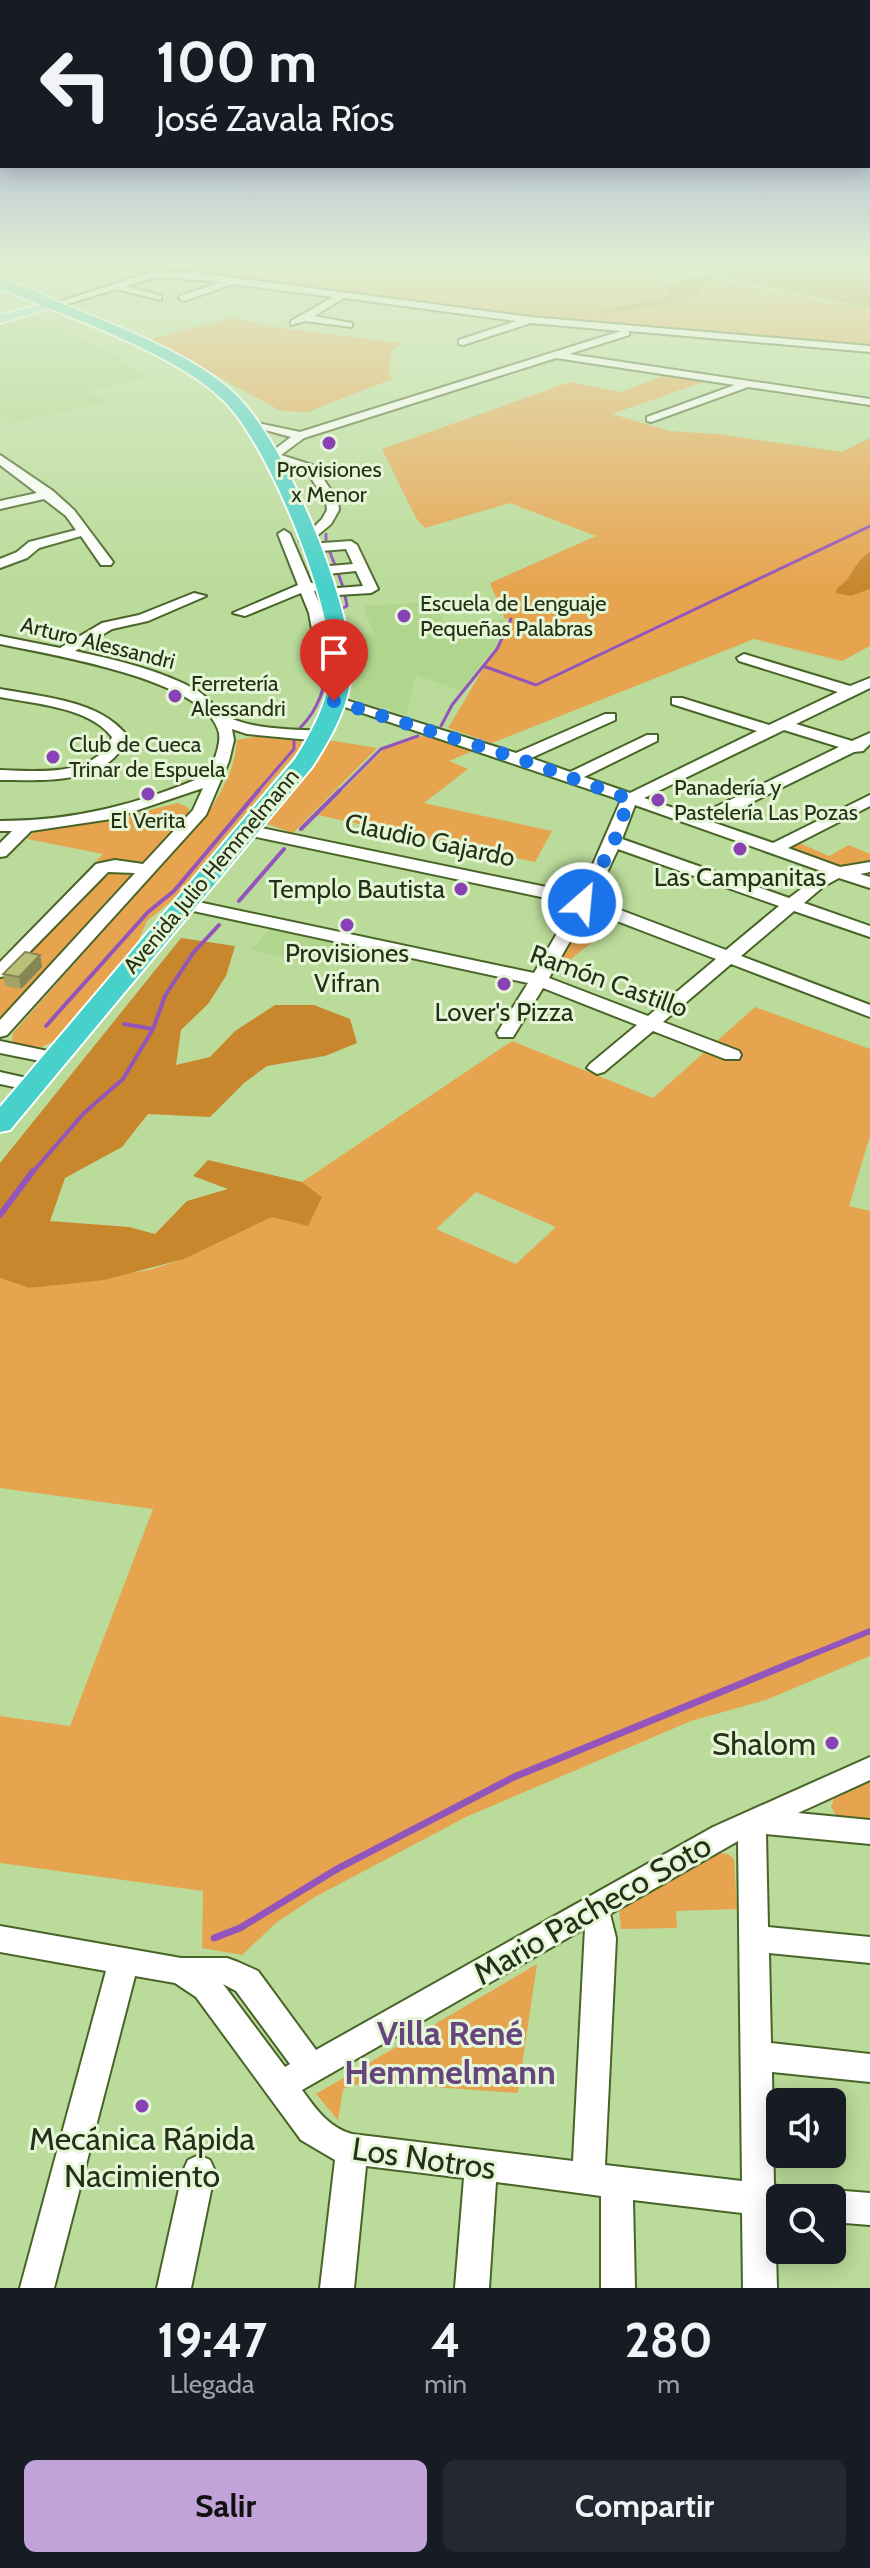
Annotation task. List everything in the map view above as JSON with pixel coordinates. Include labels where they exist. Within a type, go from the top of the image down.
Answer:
[{"type":"highway","name":"Avenida Julio Hemmelmann","points":[[0,1124],[304,762],[321,736],[334,701],[341,666],[339,637],[272,456],[231,399],[191,372]]},
{"type":"street","points":[[272,456],[300,436],[503,372]]},
{"type":"street","points":[[663,372],[870,402]]},
{"type":"street","points":[[651,419],[747,385]]},
{"type":"street","points":[[244,418],[300,436]]},
{"type":"street","points":[[272,456],[311,469],[332,501],[333,510],[327,521],[307,544]]},
{"type":"street","points":[[0,459],[70,513],[106,562]]},
{"type":"street","points":[[0,505],[49,494]]},
{"type":"street","points":[[0,564],[22,555],[34,545],[83,532]]},
{"type":"street","points":[[284,534],[319,584],[324,656]]},
{"type":"street","points":[[307,544],[351,545],[374,596],[319,584]]},
{"type":"street","points":[[240,613],[361,567]]},
{"type":"street","points":[[61,654],[107,626],[143,618],[199,596]]},
{"type":"street","name":"Arturo Alessandri","points":[[0,640],[166,680],[200,699],[224,727]]},
{"type":"street","points":[[744,658],[851,691]]},
{"type":"street","points":[[506,1033],[582,903],[614,842],[629,799],[870,682]]},
{"type":"street","points":[[0,693],[95,716],[115,727],[120,737],[118,747],[109,757],[84,769],[51,775],[0,775]]},
{"type":"street","points":[[334,701],[517,758],[870,883]]},
{"type":"street","points":[[677,701],[870,752]]},
{"type":"street","points":[[517,758],[610,717]]},
{"type":"street","points":[[0,1031],[9,1010],[200,812],[216,777],[224,727],[321,736]]},
{"type":"street","points":[[571,777],[652,738]]},
{"type":"street","points":[[696,823],[870,738]]},
{"type":"street","points":[[0,826],[25,827],[107,818],[174,796],[216,777]]},
{"type":"street","points":[[174,796],[206,798]]},
{"type":"street","points":[[774,849],[870,800]]},
{"type":"street","points":[[0,852],[25,827]]},
{"type":"street","name":"Claudio Gajardo","points":[[247,830],[566,895],[870,1011]]},
{"type":"street","points":[[614,842],[870,932]]},
{"type":"street","points":[[0,972],[100,869],[115,865],[147,870]]},
{"type":"street","points":[[597,1068],[818,882],[838,872],[870,867]]},
{"type":"street","name":"Ramón Castillo","points":[[184,904],[539,980],[732,1055]]},
{"type":"street","points":[[0,1047],[55,1058]]},
{"type":"street","points":[[0,1078],[33,1085]]},
{"type":"street","name":"Mario Pacheco Soto","points":[[279,2087],[752,1821],[870,1768]]},
{"type":"street","points":[[768,2184],[757,2056],[752,1821],[870,1832]]},
{"type":"street","points":[[593,1909],[601,1938],[603,2181],[618,2288]]},
{"type":"street","points":[[0,1939],[181,1971],[227,1971],[247,1981],[311,2068]]},
{"type":"street","points":[[755,1939],[870,1950]]},
{"type":"street","points":[[37,2288],[124,1960]]},
{"type":"street","name":"Los Notros","points":[[181,1971],[207,1987],[279,2087],[321,2137],[352,2149],[766,2201]]},
{"type":"street","points":[[757,2056],[870,2068]]},
{"type":"street","points":[[337,2288],[352,2149]]},
{"type":"street","points":[[472,2288],[481,2167]]},
{"type":"street","points":[[174,2288],[199,2171]]},
{"type":"street","points":[[846,2207],[870,2209]]},
{"type":"street","points":[[760,2288],[766,2236]]},
{"type":"shaded area","points":[[0,372],[137,372],[147,377],[88,392],[110,402],[13,423],[0,413]]},
{"type":"shaded area","points":[[209,372],[389,372],[392,379],[308,412],[281,411]]},
{"type":"shaded area","points":[[666,375],[706,381],[612,414],[669,431],[716,434],[842,452],[870,438],[870,552],[837,588],[851,596],[870,589],[870,646],[842,661],[754,639],[492,743],[448,728],[513,619],[505,619],[490,583],[596,536],[510,503],[425,528],[416,518],[382,449],[570,382],[621,392]]},
{"type":"shaded area","points":[[870,552],[870,589],[851,596],[836,593],[860,560]]},
{"type":"shaded area","points":[[434,602],[445,626],[505,619],[496,644],[461,691],[416,675],[406,715],[352,698],[359,664],[354,637],[374,634],[363,606]]},
{"type":"shaded area","points":[[429,734],[475,750],[449,761],[468,769],[424,803],[552,831],[535,862],[318,815],[384,749]]},
{"type":"shaded area","points":[[258,736],[301,741],[301,747],[174,899],[147,921],[137,944],[53,1042],[41,1047],[16,1045],[12,1040],[13,1033],[210,810],[228,777],[237,740]]},
{"type":"shaded area","points":[[328,740],[377,748],[293,833],[267,824],[317,761]]},
{"type":"shaded area","points":[[178,803],[189,808],[188,814],[0,1018],[0,962],[103,854],[27,839],[34,832],[101,822]]},
{"type":"shaded area","points":[[795,841],[829,856],[849,845],[870,854],[870,863],[842,866],[789,847]]},
{"type":"shaded area","points":[[587,910],[618,922],[549,976]]},
{"type":"shaded area","points":[[270,929],[341,944],[325,967],[251,950]]},
{"type":"shaded area","points":[[181,938],[235,946],[226,976],[208,1004],[181,1030],[176,1065],[210,1057],[235,1031],[275,1005],[314,1005],[350,1019],[357,1043],[325,1056],[267,1066],[244,1083],[210,1117],[148,1114],[122,1147],[65,1178],[50,1221],[129,1227],[155,1234],[187,1201],[228,1189],[193,1176],[208,1160],[302,1182],[322,1197],[308,1226],[272,1217],[184,1259],[104,1280],[29,1288],[0,1278],[0,1163]]},
{"type":"shaded area","points":[[755,1007],[870,1049],[870,1136],[849,1206],[870,1211],[870,1656],[766,1700],[691,1721],[466,1817],[315,1897],[277,1922],[242,1955],[202,1948],[203,1891],[0,1863],[0,1716],[70,1726],[153,1509],[0,1488],[0,1278],[29,1288],[149,1270],[184,1259],[322,1197],[302,1182],[512,1041],[653,1098]],"holes":[[[476,1192],[556,1227],[516,1264],[436,1229]]]},
{"type":"shaded area","points":[[870,1782],[870,1822],[836,1815],[831,1807],[834,1798]]},
{"type":"shaded area","points":[[719,1853],[728,1854],[734,1859],[737,1909],[676,1911],[677,1928],[621,1929],[619,1909]]},
{"type":"shaded area","points":[[537,1964],[518,2093],[365,2082],[343,2089],[338,2120],[316,2094]]},
{"type":"building","points":[[25,952],[40,955],[19,977],[3,974]]},
{"type":"waterway","points":[[483,666],[536,685],[870,526]]},
{"type":"waterway","points":[[326,534],[326,543]]},
{"type":"waterway","points":[[329,550],[335,565]]},
{"type":"waterway","points":[[338,573],[343,587]]},
{"type":"waterway","points":[[341,609],[347,606],[345,595]]},
{"type":"waterway","points":[[483,666],[497,649],[511,619]]},
{"type":"waterway","points":[[300,728],[322,693],[327,652]]},
{"type":"waterway","points":[[441,726],[452,705],[483,666]]},
{"type":"waterway","points":[[301,829],[381,749],[418,736]]},
{"type":"waterway","points":[[257,792],[294,749],[294,740]]},
{"type":"waterway","points":[[46,1026],[148,912],[174,891],[259,790]]},
{"type":"waterway","points":[[239,901],[284,849]]},
{"type":"waterway","points":[[153,1029],[165,996],[193,953],[219,925]]},
{"type":"waterway","points":[[124,1024],[153,1029]]},
{"type":"waterway","points":[[32,1173],[84,1113],[123,1079],[153,1029]]},
{"type":"waterway","points":[[0,1215],[33,1171]]},
{"type":"waterway","points":[[796,1661],[870,1631]]},
{"type":"waterway","points":[[214,1938],[240,1928],[337,1869],[514,1777],[801,1659]]},
{"type":"place","name":"Provisiones x Menor","points":[[329,443]]},
{"type":"place","name":"Escuela de Lenguaje Pequeñas Palabras","points":[[404,616]]},
{"type":"place","name":"Ferretería Alessandri","points":[[175,696]]},
{"type":"place","name":"Club de Cueca Trinar de Espuela","points":[[53,757]]},
{"type":"place","name":"El Verita","points":[[148,794]]},
{"type":"place","name":"Panadería y Pastelería Las Pozas","points":[[658,800]]},
{"type":"place","name":"Las Campanitas","points":[[740,849]]},
{"type":"place","name":"Templo Bautista","points":[[461,889]]},
{"type":"place","name":"Provisiones Vifran","points":[[347,925]]},
{"type":"place","name":"Lover's Pizza","points":[[504,984]]},
{"type":"place","name":"Shalom","points":[[832,1743]]},
{"type":"place","name":"Mecánica Rápida Nacimiento","points":[[142,2106]]},
{"type":"district","name":"Villa René Hemmelmann","points":[[450,2052]]},
{"type":"route","points":[[334,701],[517,758],[629,799],[614,842],[582,903]]}]
